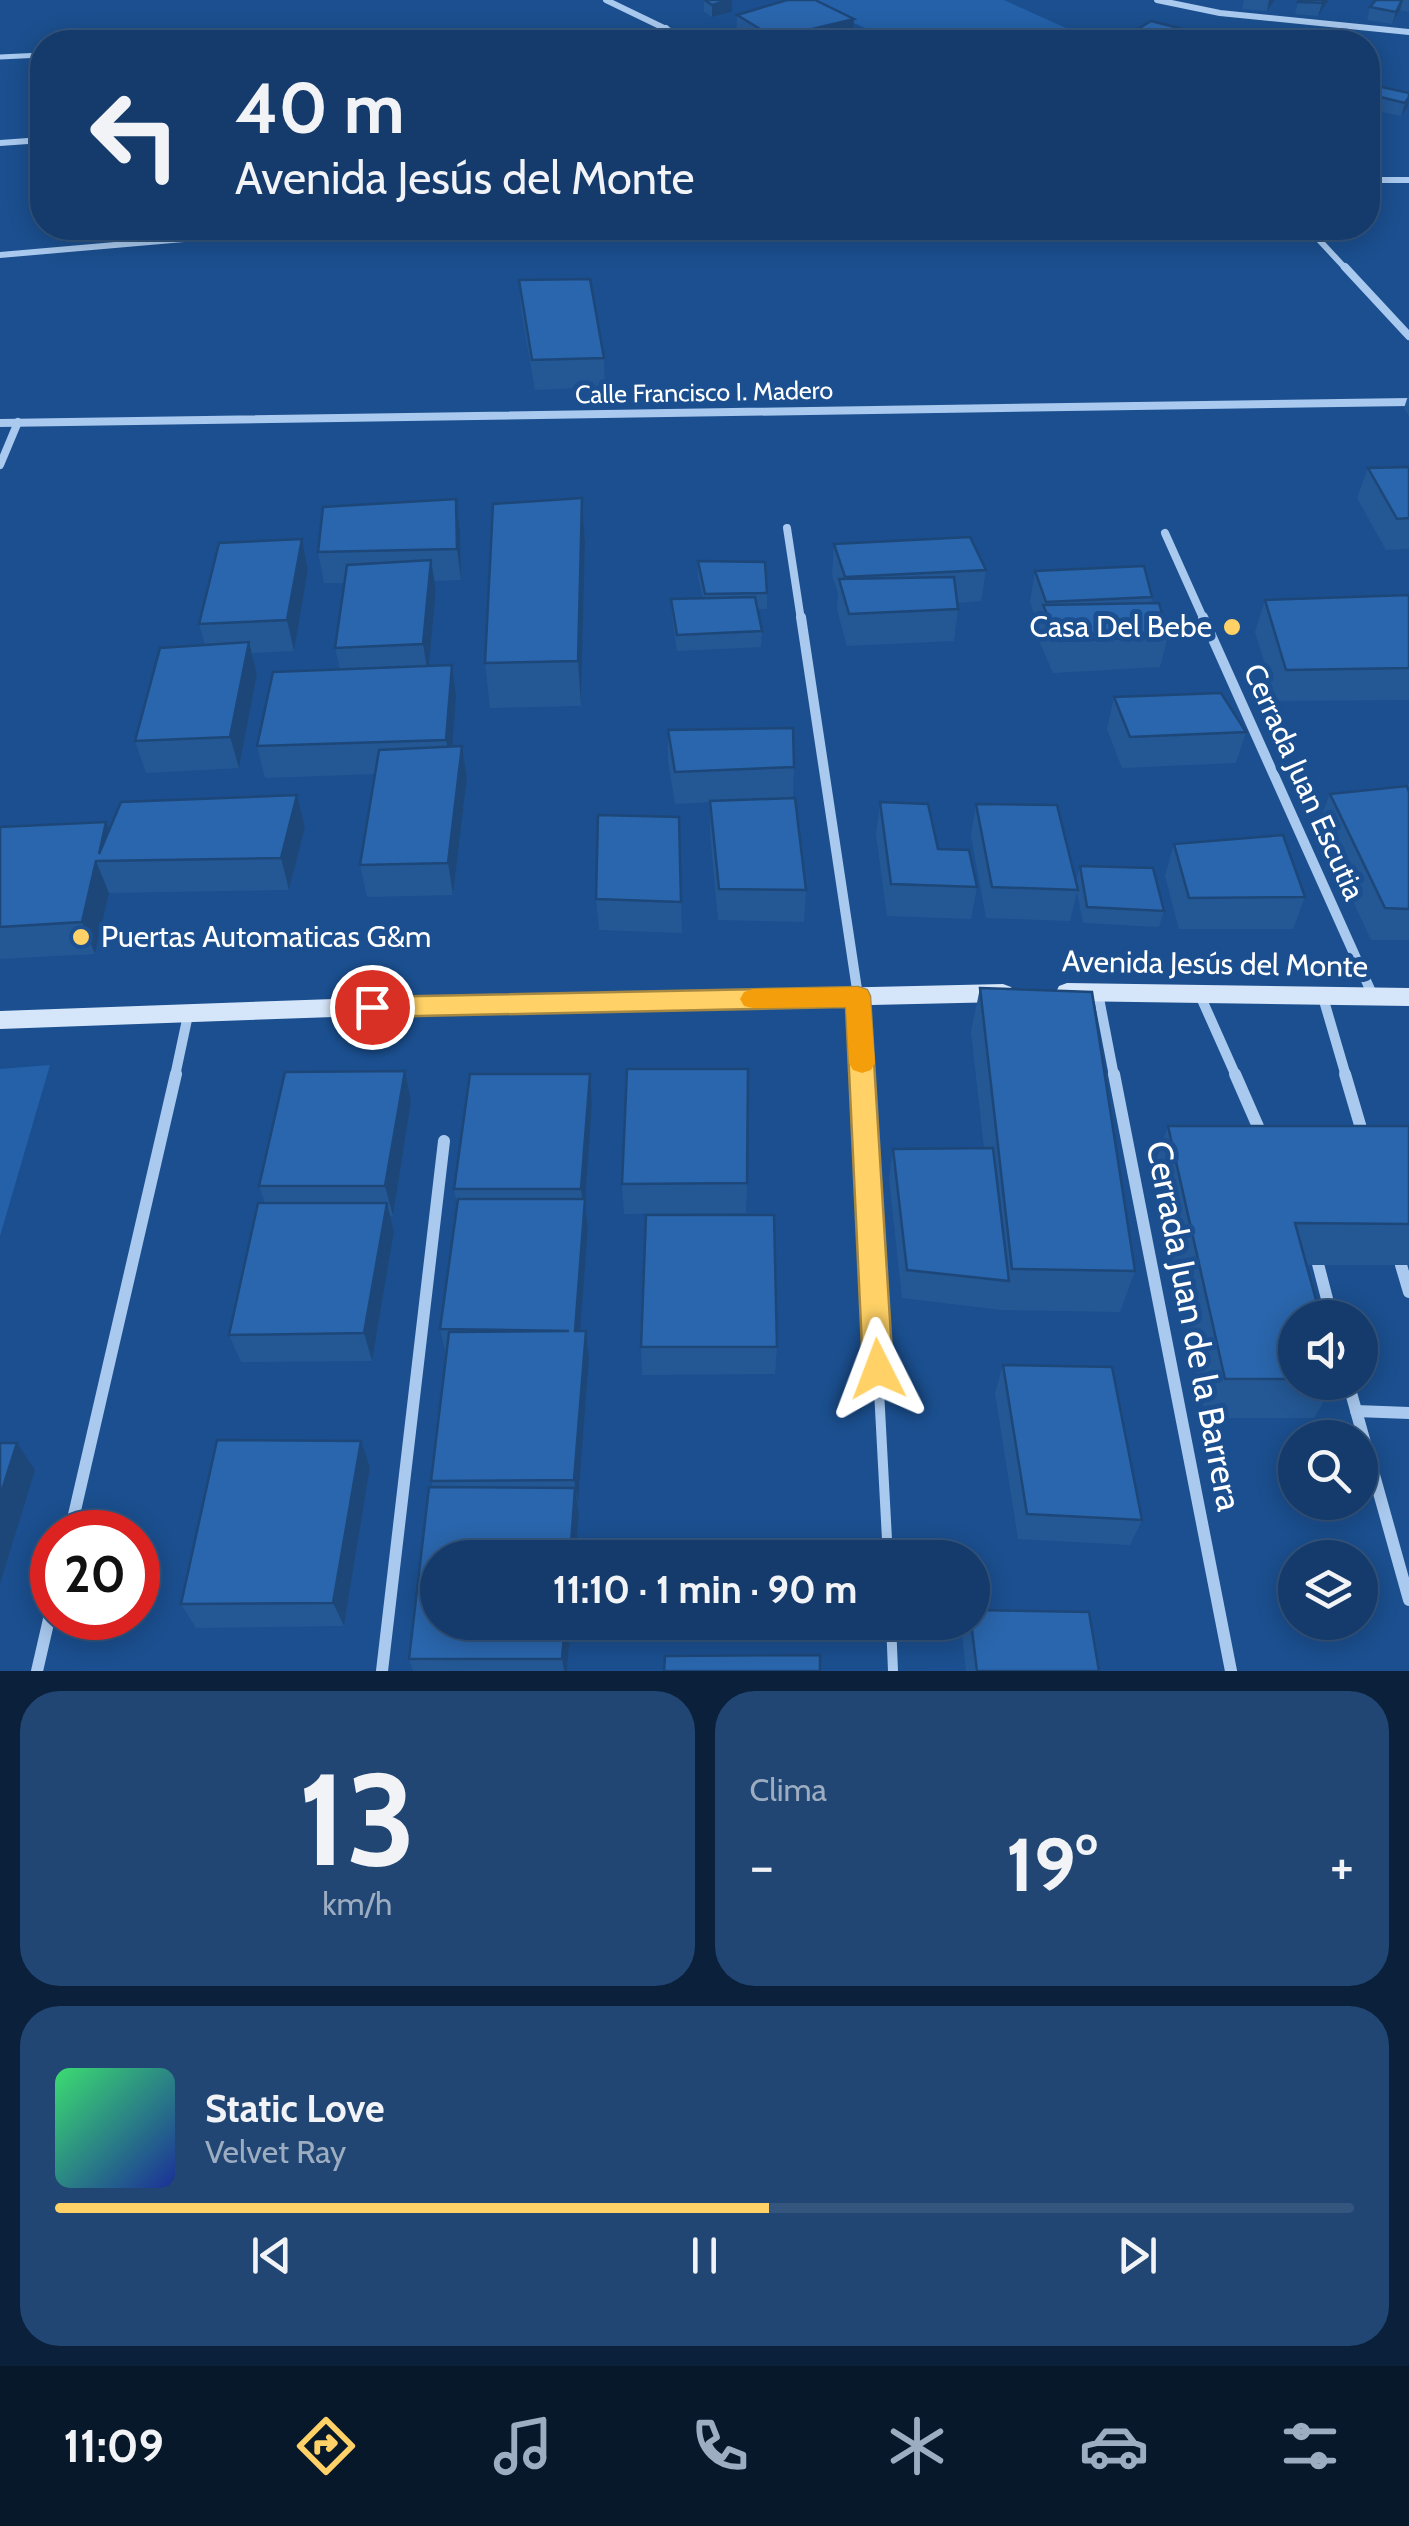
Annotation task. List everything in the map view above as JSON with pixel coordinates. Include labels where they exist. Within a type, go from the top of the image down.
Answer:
[{"type":"main road","name":"Avenida Jesús del Monte","points":[[0,1020],[334,1008],[1032,993],[1199,992],[1409,998]]},
{"type":"street","points":[[606,0],[670,30]]},
{"type":"street","points":[[1157,0],[1220,14],[1409,32]]},
{"type":"street","points":[[0,143],[30,141]]},
{"type":"street","points":[[1380,180],[1409,180]]},
{"type":"street","points":[[0,255],[172,240]]},
{"type":"street","points":[[1319,240],[1409,336]]},
{"type":"street","name":"Calle Francisco I. Madero","points":[[0,423],[1409,402]]},
{"type":"street","points":[[0,466],[18,422]]},
{"type":"street","points":[[787,528],[858,996]]},
{"type":"street","name":"Cerrada Juan Escutia","points":[[1166,533],[1373,996]]},
{"type":"street","name":"Cerrada Juan de la Barrera","points":[[1098,992],[1230,1671]]},
{"type":"street","points":[[1199,992],[1268,1152]]},
{"type":"street","points":[[1322,994],[1368,1152]]},
{"type":"street","points":[[75,1510],[162,1147],[188,1015]]},
{"type":"street","points":[[382,1671],[444,1142]]},
{"type":"street","points":[[1318,1264],[1327,1300]]},
{"type":"street","points":[[1401,1265],[1409,1292]]},
{"type":"street","points":[[1353,1400],[1409,1600]]},
{"type":"street","points":[[1356,1411],[1409,1413]]},
{"type":"street","points":[[37,1671],[44,1640]]},
{"type":"lane","points":[[0,58],[30,56]]},
{"type":"lane","points":[[858,996],[887,1540]]},
{"type":"lane","points":[[892,1640],[894,1671]]},
{"type":"shaded area","points":[[801,0],[1004,0],[1070,30],[870,30]]},
{"type":"shaded area","points":[[50,1065],[0,1236],[0,1069]]},
{"type":"building","points":[[787,0],[815,0],[854,19],[808,30],[762,30],[737,15]]},
{"type":"building","points":[[1376,0],[1402,0],[1396,12],[1370,7]]},
{"type":"building","points":[[1151,21],[1187,30],[1136,30]]},
{"type":"building","points":[[1380,87],[1409,93],[1405,103],[1380,97]]},
{"type":"building","points":[[590,279],[604,358],[532,360],[519,280]]},
{"type":"building","points":[[1409,467],[1409,518],[1397,519],[1368,468]]},
{"type":"building","points":[[582,498],[578,661],[485,663],[493,504]]},
{"type":"building","points":[[456,499],[457,549],[318,552],[323,507]]},
{"type":"building","points":[[970,537],[986,570],[845,577],[834,544]]},
{"type":"building","points":[[302,539],[287,620],[199,624],[219,543]]},
{"type":"building","points":[[431,560],[423,644],[335,648],[347,565]]},
{"type":"building","points":[[698,561],[765,562],[767,593],[705,594]]},
{"type":"building","points":[[1144,566],[1152,597],[1046,602],[1035,571]]},
{"type":"building","points":[[954,577],[958,609],[849,614],[839,579]]},
{"type":"building","points":[[1409,595],[1409,668],[1286,670],[1265,600]]},
{"type":"building","points":[[755,597],[762,631],[677,635],[671,599]]},
{"type":"building","points":[[1159,603],[1168,636],[1059,641],[1043,605]]},
{"type":"building","points":[[249,642],[230,737],[135,741],[160,648]]},
{"type":"building","points":[[452,665],[446,740],[257,746],[273,672]]},
{"type":"building","points":[[1221,693],[1246,732],[1130,737],[1114,697]]},
{"type":"building","points":[[793,728],[794,767],[675,772],[668,730]]},
{"type":"building","points":[[462,746],[448,863],[360,865],[379,750]]},
{"type":"building","points":[[1407,786],[1409,909],[1385,908],[1330,794]]},
{"type":"building","points":[[297,795],[281,858],[96,861],[82,922],[0,927],[0,827],[106,822],[99,854],[121,802]]},
{"type":"building","points":[[795,798],[806,890],[719,889],[710,801]]},
{"type":"building","points":[[880,802],[928,804],[938,849],[969,850],[977,887],[891,884]]},
{"type":"building","points":[[976,804],[1057,805],[1078,890],[992,887]]},
{"type":"building","points":[[598,815],[679,817],[681,902],[596,899]]},
{"type":"building","points":[[1283,835],[1305,897],[1189,898],[1174,844]]},
{"type":"building","points":[[1080,866],[1153,868],[1164,911],[1087,907]]},
{"type":"building","points":[[980,988],[1092,992],[1135,1271],[1012,1269]]},
{"type":"building","points":[[627,1069],[748,1069],[747,1183],[622,1184]]},
{"type":"building","points":[[405,1071],[385,1186],[259,1186],[285,1072]]},
{"type":"building","points":[[470,1074],[590,1074],[581,1189],[454,1189]]},
{"type":"building","points":[[1168,1126],[1409,1126],[1409,1224],[1295,1223],[1316,1300],[1278,1300],[1278,1379],[1225,1379]]},
{"type":"building","points":[[993,1148],[1009,1281],[907,1270],[893,1149]]},
{"type":"building","points":[[458,1199],[585,1199],[575,1331],[586,1331],[574,1480],[431,1481],[449,1332],[569,1331],[440,1329]]},
{"type":"building","points":[[258,1203],[387,1203],[364,1333],[229,1335]]},
{"type":"building","points":[[646,1215],[774,1215],[777,1347],[641,1347]]},
{"type":"building","points":[[1003,1365],[1112,1367],[1142,1520],[1027,1514]]},
{"type":"building","points":[[217,1440],[361,1441],[333,1603],[181,1604]]},
{"type":"building","points":[[0,1443],[17,1443],[0,1496]]},
{"type":"building","points":[[429,1487],[575,1488],[571,1540],[423,1540]]},
{"type":"building","points":[[420,1564],[420,1640],[564,1640],[562,1659],[409,1659]]},
{"type":"building","points":[[990,1610],[1089,1612],[1099,1671],[977,1671],[973,1640],[990,1640]]},
{"type":"building","points":[[820,1655],[820,1671],[664,1671],[665,1656]]},
{"type":"slow traffic","points":[[753,999],[858,996],[862,1063]]},
{"type":"place","name":"Casa Del Bebe","points":[[1232,627]]},
{"type":"place","name":"Puertas Automaticas G&m","points":[[81,937]]},
{"type":"route","points":[[372,1007],[858,996],[878,1369]]}]
